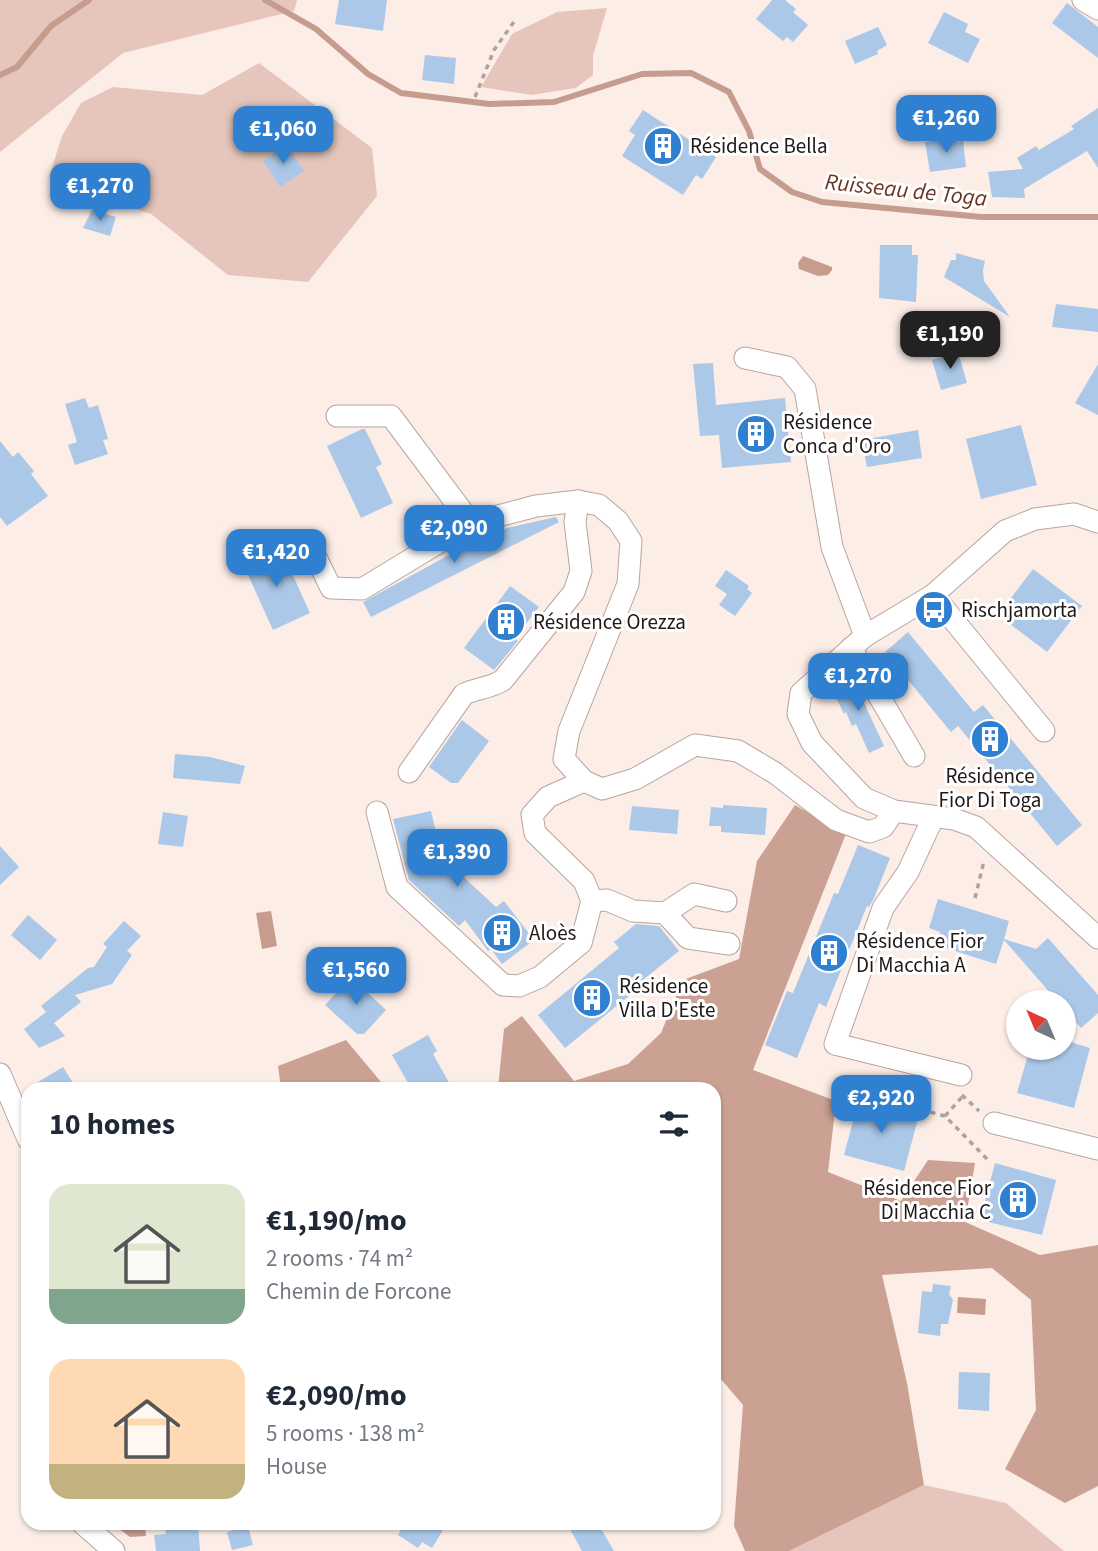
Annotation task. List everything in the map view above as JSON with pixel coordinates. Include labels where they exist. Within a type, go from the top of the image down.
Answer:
[{"type":"street","points":[[1083,0],[1098,9]]},
{"type":"street","points":[[745,358],[787,367],[804,389],[832,547],[858,642],[914,756]]},
{"type":"street","points":[[337,416],[391,416],[471,523]]},
{"type":"street","points":[[308,541],[331,588],[362,589],[471,523],[536,506],[578,501],[599,505],[618,521],[631,541],[628,583],[569,731],[564,759],[584,781],[602,789],[635,779],[695,745],[738,751],[775,773],[836,820],[869,832],[883,827],[894,811]]},
{"type":"street","points":[[409,772],[464,694],[478,688],[492,688],[503,681],[574,592],[580,571],[575,522],[578,501]]},
{"type":"street","points":[[1098,522],[1074,514],[1035,519],[1005,531],[933,595],[858,642],[801,693],[798,714],[812,743],[864,797],[894,811],[954,819],[976,827],[1098,938]]},
{"type":"street","points":[[933,595],[1044,732]]},
{"type":"street","points":[[377,812],[397,887],[503,985],[519,986],[540,977],[581,943],[592,901],[584,881],[535,833],[531,815],[548,797],[584,781]]},
{"type":"street","points":[[933,818],[908,872],[883,908],[835,1044],[961,1075]]},
{"type":"street","points":[[592,901],[607,900],[633,911],[665,913],[694,894],[726,901]]},
{"type":"street","points":[[665,913],[688,938],[729,944]]},
{"type":"street","points":[[0,1074],[21,1123]]},
{"type":"street","points":[[994,1123],[1098,1149]]},
{"type":"street","points":[[91,1530],[114,1551]]},
{"type":"path","points":[[475,97],[494,50],[516,19]]},
{"type":"path","points":[[975,898],[989,838]]},
{"type":"path","points":[[945,1116],[962,1097],[961,1075]]},
{"type":"path","points":[[863,1094],[945,1116],[989,1161]]},
{"type":"path","points":[[962,1097],[994,1123]]},
{"type":"shaded area","points":[[0,0],[297,0],[294,11],[123,53],[0,152]]},
{"type":"shaded area","points":[[607,8],[593,56],[593,75],[576,88],[531,95],[481,87],[512,34],[557,12]]},
{"type":"shaded area","points":[[259,63],[372,148],[377,196],[308,282],[228,275],[151,214],[49,177],[62,136],[81,103],[113,87],[202,95]]},
{"type":"shaded area","points":[[803,256],[832,267],[832,270],[828,275],[818,276],[799,269],[798,263]]},
{"type":"shaded area","points":[[795,805],[846,834],[753,1070],[836,1101],[828,1172],[901,1201],[928,1160],[975,1163],[965,1222],[1040,1255],[1098,1245],[1098,1486],[1065,1503],[1005,1469],[1036,1410],[1031,1300],[992,1268],[882,1275],[907,1383],[924,1485],[789,1551],[745,1551],[734,1526],[743,1405],[721,1379],[721,1082],[499,1082],[504,1029],[522,1016],[574,1081],[628,1064],[661,1033],[683,980],[739,959],[757,861]]},
{"type":"shaded area","points":[[271,911],[277,946],[262,949],[256,913]]},
{"type":"shaded area","points":[[346,1040],[381,1082],[280,1082],[278,1066]]},
{"type":"shaded area","points":[[958,1297],[986,1299],[985,1315],[957,1313]]},
{"type":"shaded area","points":[[924,1485],[1006,1503],[1064,1551],[789,1551]]},
{"type":"shaded area","points":[[121,1530],[146,1530],[146,1536],[130,1537]]},
{"type":"building","points":[[339,0],[387,0],[383,31],[335,24]]},
{"type":"building","points":[[772,0],[785,0],[796,9],[793,12],[808,25],[793,42],[787,37],[783,41],[756,19]]},
{"type":"building","points":[[1067,3],[1098,27],[1098,58],[1052,23]]},
{"type":"building","points":[[944,12],[968,24],[965,32],[980,39],[968,63],[928,43]]},
{"type":"building","points":[[878,27],[887,45],[877,51],[878,54],[855,64],[845,41]]},
{"type":"building","points":[[425,55],[456,58],[454,84],[422,80]]},
{"type":"building","points":[[1098,108],[1098,168],[1087,151],[1024,189],[1025,198],[992,197],[988,172],[1023,169],[1017,158],[1036,146],[1039,150],[1074,129],[1071,126]]},
{"type":"building","name":"Résidence Bella","points":[[643,110],[716,157],[702,179],[696,175],[683,195],[622,156],[635,135],[629,131]]},
{"type":"building","points":[[956,139],[957,142],[963,141],[966,167],[930,172],[925,142]]},
{"type":"building","points":[[286,145],[304,171],[280,187],[263,161]]},
{"type":"building","points":[[92,210],[116,217],[110,236],[83,228]]},
{"type":"building","points":[[880,245],[912,245],[912,255],[918,255],[916,302],[879,298]]},
{"type":"building","points":[[956,253],[985,261],[984,281],[1010,317],[944,277],[951,260],[956,260]]},
{"type":"building","points":[[1056,304],[1098,309],[1098,332],[1052,327]]},
{"type":"building","points":[[958,352],[967,383],[941,390],[932,360]]},
{"type":"building","name":"Résidence Conca d'Oro","points":[[713,363],[716,405],[785,398],[791,462],[722,468],[719,435],[700,436],[693,364]]},
{"type":"building","points":[[1098,364],[1098,415],[1075,403]]},
{"type":"building","points":[[85,398],[89,408],[98,405],[108,439],[103,440],[108,454],[75,465],[68,445],[77,442],[65,404]]},
{"type":"building","points":[[1021,425],[1037,485],[981,499],[966,439]]},
{"type":"building","points":[[365,429],[382,464],[376,467],[393,503],[361,518],[327,446]]},
{"type":"building","points":[[918,430],[922,458],[867,467],[862,440]]},
{"type":"building","points":[[0,441],[13,457],[18,452],[34,471],[31,474],[48,496],[7,526],[0,517]]},
{"type":"building","points":[[556,517],[559,522],[371,617],[363,602],[449,555],[450,557],[507,528]]},
{"type":"building","points":[[280,547],[310,613],[273,630],[243,564]]},
{"type":"building","points":[[1033,569],[1082,606],[1047,652],[998,615]]},
{"type":"building","points":[[726,570],[749,586],[747,589],[752,593],[735,616],[719,605],[727,594],[715,586]]},
{"type":"building","name":"Résidence Orezza","points":[[510,586],[539,607],[515,638],[518,641],[494,670],[464,648]]},
{"type":"building","name":"Résidence Fior Di Toga","points":[[908,632],[974,712],[983,705],[1082,825],[1057,846],[958,726],[951,732],[885,652]]},
{"type":"building","points":[[852,677],[884,746],[869,753],[856,724],[852,726],[831,687]]},
{"type":"building","points":[[462,720],[489,741],[458,783],[451,783],[429,767]]},
{"type":"building","points":[[175,754],[210,757],[245,766],[240,784],[173,778]]},
{"type":"building","points":[[723,805],[767,808],[765,835],[721,832],[721,826],[709,826],[711,807],[723,808]]},
{"type":"building","points":[[632,806],[679,810],[677,834],[629,830]]},
{"type":"building","points":[[431,811],[440,849],[446,855],[443,858],[496,907],[504,901],[534,940],[502,964],[491,949],[488,951],[465,920],[459,926],[409,880],[393,819]]},
{"type":"building","points":[[163,812],[188,816],[183,847],[158,844]]},
{"type":"building","name":"Résidence Fior Di Macchia A","points":[[858,845],[890,858],[874,898],[869,907],[867,906],[826,1007],[819,1003],[797,1058],[765,1045],[787,991],[793,993],[834,893],[838,894]]},
{"type":"building","points":[[0,846],[19,867],[0,885]]},
{"type":"building","points":[[938,899],[1009,921],[1004,939],[1036,949],[1048,938],[1098,995],[1098,1013],[1081,1028],[1076,1022],[1076,990],[1048,990],[1004,940],[996,964],[936,945],[940,932],[929,928]]},
{"type":"building","points":[[28,915],[57,940],[40,960],[11,935]]},
{"type":"building","points":[[124,921],[141,936],[127,951],[132,955],[112,984],[75,995],[81,1002],[54,1023],[65,1036],[39,1048],[24,1029],[46,1012],[41,1006],[88,968],[94,967],[107,947],[103,944]]},
{"type":"building","name":"Résidence Villa D'Este","points":[[636,924],[659,926],[679,951],[644,979],[646,982],[565,1048],[538,1015],[619,948],[614,942]]},
{"type":"building","points":[[351,977],[386,1010],[364,1034],[357,1034],[325,1005]]},
{"type":"building","points":[[428,1035],[437,1051],[433,1054],[449,1082],[408,1082],[392,1055]]},
{"type":"building","points":[[1076,1044],[1090,1048],[1074,1108],[1017,1093],[1027,1060],[1076,1060]]},
{"type":"building","points":[[63,1067],[72,1082],[38,1082]]},
{"type":"building","points":[[859,1099],[919,1115],[904,1171],[844,1155]]},
{"type":"building","name":"Résidence Fior Di Macchia C","points":[[995,1163],[1056,1180],[1042,1235],[980,1220]]},
{"type":"building","points":[[933,1284],[951,1286],[949,1294],[953,1300],[948,1324],[941,1324],[940,1336],[918,1333],[922,1291],[932,1292]]},
{"type":"building","points":[[959,1372],[990,1373],[989,1411],[958,1409]]},
{"type":"building","points":[[166,1530],[199,1530],[200,1551],[156,1551],[154,1535],[166,1534]]},
{"type":"building","points":[[249,1530],[253,1545],[232,1550],[227,1532]]},
{"type":"building","points":[[401,1530],[443,1530],[432,1548],[422,1542],[418,1548],[398,1535]]},
{"type":"building","points":[[570,1530],[602,1530],[614,1551],[582,1551]]},
{"type":"waterway","name":"Ruisseau de Toga","points":[[0,75],[17,67],[51,26],[89,0]]},
{"type":"waterway","name":"Ruisseau de Toga","points":[[265,0],[316,29],[368,74],[401,93],[489,104],[554,102],[642,74],[691,73],[729,92],[749,131],[760,169],[792,192],[822,202],[981,217],[1098,217]]},
{"type":"place","name":"Résidence Bella","points":[[663,146]]},
{"type":"place","name":"Résidence Conca d'Oro","points":[[756,434]]},
{"type":"place","name":"Rischjamorta","points":[[934,610]]},
{"type":"place","name":"Résidence Orezza","points":[[506,622]]},
{"type":"place","name":"Résidence Fior Di Toga","points":[[990,739]]},
{"type":"place","name":"Aloès","points":[[502,933]]},
{"type":"place","name":"Résidence Fior Di Macchia A","points":[[829,953]]},
{"type":"place","name":"Résidence Villa D'Este","points":[[592,998]]},
{"type":"place","name":"Résidence Fior Di Macchia C","points":[[1018,1200]]}]
